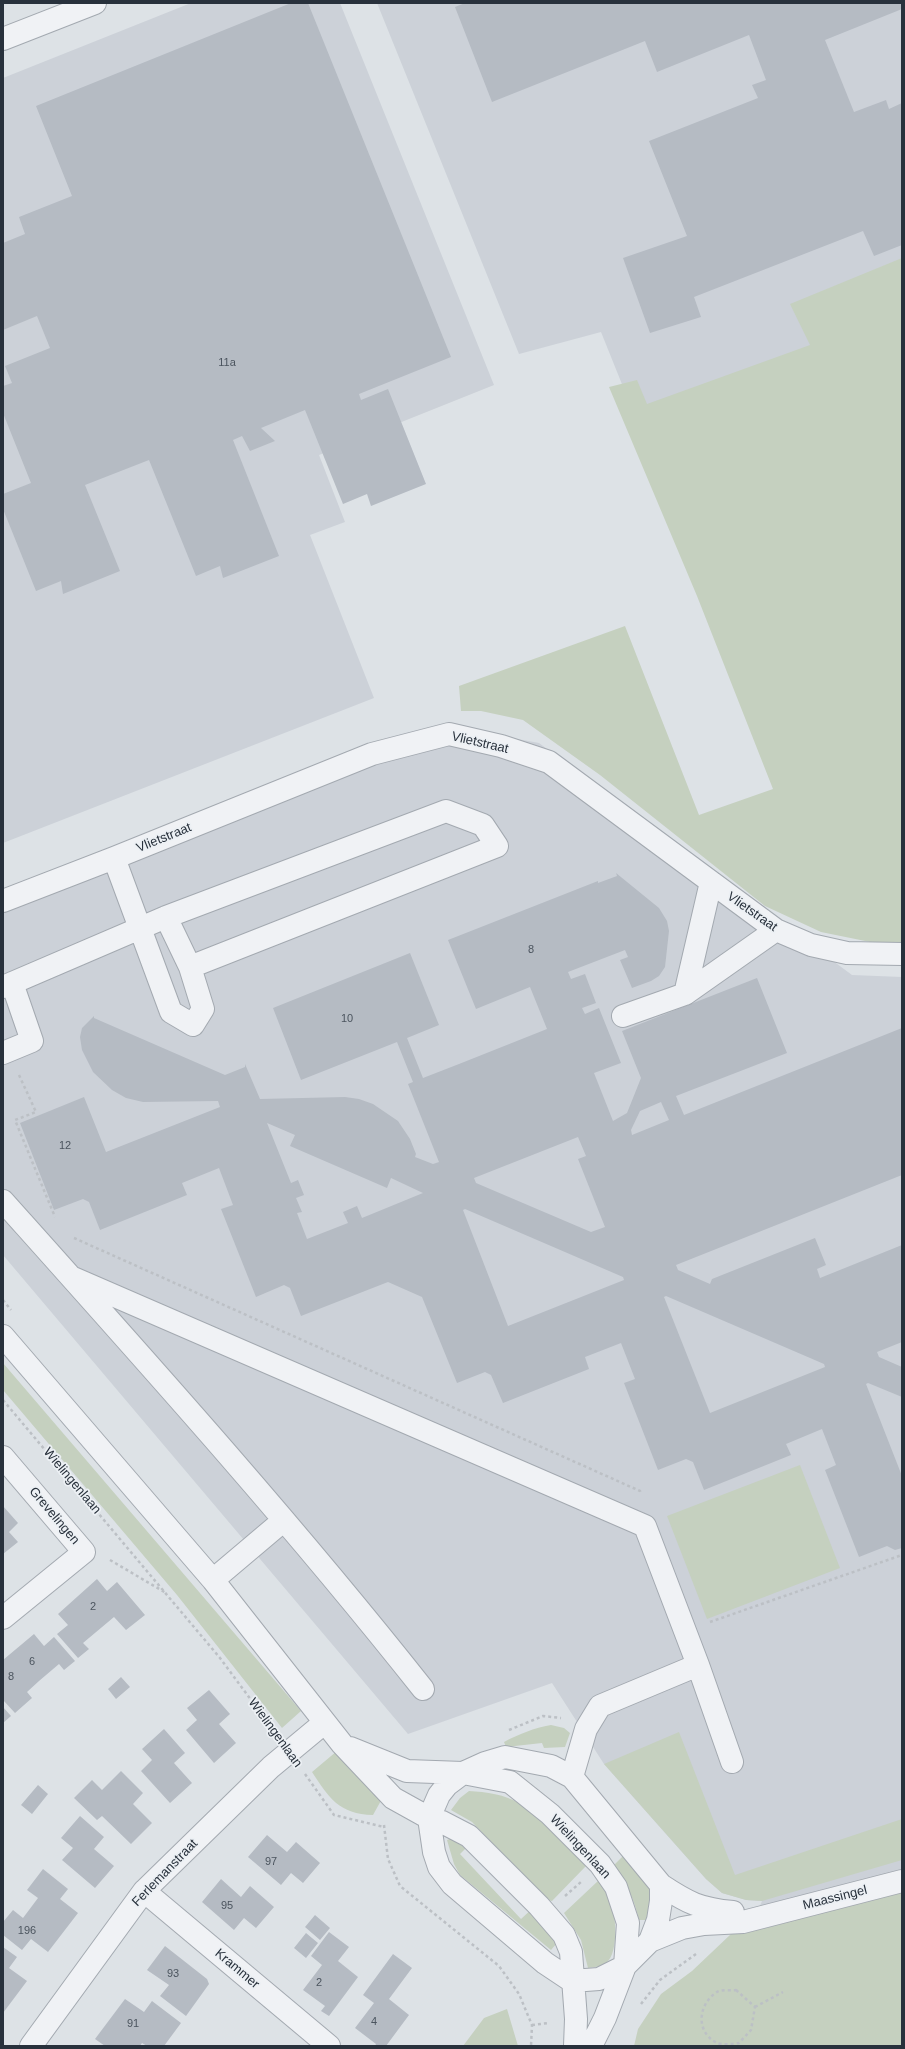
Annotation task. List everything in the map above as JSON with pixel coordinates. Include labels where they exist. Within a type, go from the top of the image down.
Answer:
[{"type":"street","points":[[3,39],[94,3]]},
{"type":"street","name":"Vlietstraat","points":[[3,901],[372,754],[449,734],[501,746],[549,762],[776,930],[811,945],[847,953],[902,954]]},
{"type":"street","points":[[6,1052],[32,1041],[7,985],[166,917],[446,811],[483,824],[497,846],[190,967]]},
{"type":"street","points":[[114,858],[171,1012],[193,1025],[203,1009],[190,967],[166,917]]},
{"type":"street","points":[[685,994],[711,882]]},
{"type":"street","points":[[623,1016],[685,994],[776,930]]},
{"type":"street","points":[[3,1201],[332,1575],[423,1690]]},
{"type":"street","points":[[71,1277],[645,1526],[698,1665],[732,1762]]},
{"type":"street","name":"Wielingenlaan","points":[[3,1336],[213,1580],[342,1744],[393,1798],[429,1818],[442,1822],[469,1836],[547,1914],[564,1935],[571,1952],[572,1982],[576,2019],[574,2046]]},
{"type":"street","name":"Grevelingen","points":[[3,1457],[84,1552],[3,1618]]},
{"type":"street","points":[[213,1580],[284,1520]]},
{"type":"street","points":[[572,1777],[586,1728],[600,1706],[698,1665]]},
{"type":"street","name":"Ferlemanstraat","points":[[31,2046],[144,1891],[271,1767],[290,1753],[324,1723]]},
{"type":"street","name":"Wielingenlaan","points":[[342,1744],[407,1771],[463,1774],[510,1782],[550,1814],[600,1864],[616,1887],[628,1923],[626,1966],[605,2018],[591,2046]]},
{"type":"street","points":[[505,1757],[551,1766],[572,1777],[661,1885],[684,1901],[707,1910],[768,1915],[742,1922],[704,1924],[682,1928],[650,1941],[626,1966],[599,1979],[572,1982],[546,1963],[452,1884],[439,1868],[434,1852],[429,1818],[439,1796],[447,1785],[463,1774],[485,1763],[505,1757]]},
{"type":"street","name":"Maassingel","points":[[768,1915],[902,1881]]},
{"type":"street","points":[[650,1941],[659,1914],[661,1885]]},
{"type":"street","name":"Krammer","points":[[144,1891],[329,2046]]},
{"type":"path","points":[[6,1052],[36,1112],[15,1120],[56,1218]]},
{"type":"path","points":[[69,1236],[640,1491],[643,1498]]},
{"type":"path","name":"Wielingenlaan","points":[[3,1400],[168,1594],[220,1658],[334,1815],[384,1826],[388,1859],[400,1886],[499,1966],[519,1994],[532,2025],[531,2046]]},
{"type":"path","points":[[75,1540],[168,1594]]},
{"type":"path","points":[[704,1625],[902,1555]]},
{"type":"path","points":[[547,1914],[600,1864]]},
{"type":"path","points":[[499,1966],[521,1942]]},
{"type":"path","points":[[637,2009],[660,1980],[700,1951]]},
{"type":"path","points":[[736,1990],[755,2007],[751,2030],[739,2044],[717,2045],[705,2033],[700,2016],[706,2002],[718,1991],[736,1990]]},
{"type":"path","points":[[755,2007],[783,1992]]},
{"type":"shaded area","points":[[191,3],[340,3],[494,385],[319,455],[345,522],[310,535],[374,698],[3,843],[3,78]]},
{"type":"shaded area","points":[[377,3],[902,3],[902,873],[827,894],[601,332],[519,354]]},
{"type":"shaded area","points":[[448,726],[539,743],[852,975],[902,977],[902,2038],[742,1952],[762,1901],[746,1900],[722,1893],[706,1879],[604,1764],[552,1683],[408,1734],[3,1255],[3,907]]},
{"type":"green space","points":[[902,258],[902,944],[875,943],[821,932],[765,906],[600,775],[523,720],[481,711],[461,711],[459,686],[625,626],[699,815],[773,789],[697,596],[609,387],[637,380],[647,404],[810,345],[790,304]]},
{"type":"green space","points":[[3,1363],[301,1711],[282,1728],[177,1595],[3,1390]]},
{"type":"green space","points":[[800,1465],[840,1568],[707,1619],[667,1516]]},
{"type":"green space","points":[[551,1725],[564,1728],[570,1733],[565,1747],[544,1748],[542,1743],[506,1747],[504,1742],[510,1739]]},
{"type":"green space","points":[[679,1732],[735,1875],[902,1819],[902,1860],[762,1901],[746,1900],[722,1893],[706,1879],[604,1764]]},
{"type":"green space","points":[[337,1751],[383,1797],[373,1815],[352,1812],[343,1808],[330,1797],[312,1772]]},
{"type":"green space","points":[[469,1791],[502,1796],[520,1804],[538,1817],[586,1866],[552,1901],[547,1900],[472,1822],[451,1810],[460,1798]]},
{"type":"green space","points":[[459,1835],[471,1843],[460,1854],[521,1919],[534,1907],[557,1943],[551,1950],[460,1875],[454,1864],[447,1840]]},
{"type":"green space","points":[[627,1852],[651,1886],[648,1920],[639,1920],[635,1905],[629,1892],[613,1866]]},
{"type":"green space","points":[[599,1880],[609,1895],[613,1907],[615,1926],[614,1945],[612,1954],[608,1961],[603,1965],[588,1968],[581,1940],[564,1913]]},
{"type":"green space","points":[[902,1892],[902,2046],[634,2046],[638,2029],[661,1994],[692,1971],[731,1934]]},
{"type":"green space","points":[[507,2009],[518,2046],[463,2046],[484,2018]]},
{"type":"building","points":[[291,3],[308,3],[451,357],[359,394],[361,400],[388,389],[426,484],[371,506],[367,494],[343,504],[305,410],[261,428],[275,441],[250,451],[242,436],[233,440],[279,556],[223,578],[220,566],[196,576],[149,460],[85,485],[120,571],[63,594],[61,581],[36,591],[3,509],[3,494],[31,483],[3,413],[3,386],[12,383],[5,366],[50,348],[37,316],[3,330],[3,243],[25,234],[19,217],[72,196],[36,106]]},
{"type":"building","points":[[465,3],[902,3],[902,9],[825,40],[854,112],[886,100],[889,109],[902,103],[902,245],[874,256],[863,231],[694,297],[701,317],[650,333],[623,258],[687,236],[649,141],[758,98],[752,85],[766,80],[749,35],[657,72],[645,41],[492,102],[455,7]]},
{"type":"building","points":[[616,873],[659,908],[667,921],[669,931],[665,967],[659,976],[651,981],[632,988],[620,960],[628,957],[625,950],[568,972],[571,979],[585,974],[596,1003],[582,1008],[585,1014],[599,1008],[621,1063],[594,1073],[613,1121],[627,1113],[641,1078],[622,1031],[757,978],[787,1053],[676,1096],[684,1115],[902,1028],[902,1175],[676,1265],[678,1270],[710,1284],[712,1279],[815,1238],[826,1265],[817,1269],[820,1278],[902,1245],[902,1342],[877,1352],[879,1357],[902,1367],[902,1397],[868,1383],[866,1384],[902,1476],[902,1548],[895,1550],[887,1546],[859,1557],[825,1470],[836,1465],[822,1429],[786,1444],[791,1455],[704,1490],[693,1462],[686,1459],[658,1470],[624,1383],[635,1379],[621,1343],[585,1357],[589,1369],[503,1403],[491,1375],[485,1372],[457,1383],[422,1297],[388,1282],[301,1316],[290,1288],[284,1285],[256,1297],[221,1209],[233,1205],[219,1168],[182,1183],[187,1195],[100,1230],[89,1202],[83,1199],[54,1210],[20,1123],[84,1097],[106,1152],[220,1107],[218,1101],[143,1102],[126,1098],[112,1090],[93,1072],[82,1050],[80,1037],[82,1028],[94,1016],[94,1018],[225,1075],[245,1067],[245,1064],[260,1099],[345,1097],[359,1099],[373,1104],[398,1121],[410,1139],[416,1154],[415,1157],[433,1164],[439,1162],[408,1084],[413,1082],[397,1042],[301,1080],[273,1008],[410,953],[439,1025],[407,1038],[423,1078],[547,1029],[530,987],[476,1009],[448,940],[598,881],[598,883],[617,876]],"holes":[[[661,1102],[669,1120],[632,1135],[631,1130],[640,1111]],[[267,1123],[295,1135],[290,1146],[387,1188],[391,1178],[423,1193],[362,1218],[357,1206],[343,1212],[348,1223],[307,1239],[297,1213],[302,1212],[296,1198],[304,1195],[298,1180],[291,1183]],[[578,1137],[586,1156],[578,1159],[605,1227],[591,1232],[476,1183],[474,1178]],[[465,1209],[623,1277],[624,1280],[508,1326],[463,1210]],[[666,1296],[824,1364],[825,1367],[710,1413],[664,1297]]]},
{"type":"building","points":[[3,1506],[18,1523],[9,1532],[18,1542],[3,1554]]},
{"type":"building","points":[[97,1579],[107,1591],[117,1582],[145,1615],[126,1630],[114,1617],[83,1643],[89,1649],[78,1658],[57,1634],[68,1625],[58,1614]]},
{"type":"building","points":[[34,1634],[44,1646],[54,1637],[75,1661],[64,1670],[59,1664],[39,1681],[27,1692],[32,1698],[15,1713],[3,1700],[3,1660]]},
{"type":"building","points":[[121,1677],[130,1687],[116,1699],[108,1689]]},
{"type":"building","points":[[209,1690],[230,1714],[219,1724],[236,1743],[214,1763],[186,1730],[197,1720],[187,1708]]},
{"type":"building","points":[[3,1707],[11,1716],[3,1723]]},
{"type":"building","points":[[164,1729],[185,1753],[174,1763],[192,1783],[170,1803],[141,1771],[152,1760],[142,1749]]},
{"type":"building","points":[[121,1771],[143,1793],[133,1804],[152,1823],[131,1844],[102,1816],[97,1820],[74,1798],[92,1780],[102,1790]]},
{"type":"building","points":[[38,1785],[48,1794],[32,1814],[21,1805]]},
{"type":"building","points":[[80,1816],[104,1837],[94,1849],[114,1866],[95,1888],[62,1860],[73,1848],[61,1838]]},
{"type":"building","points":[[267,1835],[287,1852],[296,1842],[320,1863],[303,1883],[291,1873],[281,1885],[248,1857]]},
{"type":"building","points":[[43,1869],[68,1889],[60,1899],[78,1913],[48,1952],[31,1939],[22,1950],[3,1935],[3,1922],[13,1910],[23,1918],[38,1898],[27,1890]]},
{"type":"building","points":[[221,1879],[241,1897],[250,1886],[274,1907],[256,1928],[244,1918],[234,1930],[202,1902]]},
{"type":"building","points":[[315,1915],[330,1928],[320,1940],[305,1927]]},
{"type":"building","points":[[329,1932],[349,1947],[338,1961],[358,1977],[329,2016],[321,2011],[325,2006],[303,1990],[322,1965],[311,1956]]},
{"type":"building","points":[[306,1933],[318,1943],[306,1958],[294,1948]]},
{"type":"building","points":[[165,1946],[207,1979],[209,1984],[186,2016],[160,1996],[169,1985],[147,1970]]},
{"type":"building","points":[[3,1947],[17,1957],[9,1968],[27,1981],[3,2013]]},
{"type":"building","points":[[393,1954],[412,1968],[389,1999],[409,2015],[386,2046],[375,2046],[376,2044],[355,2028],[374,2003],[363,1995]]},
{"type":"building","points":[[125,1999],[144,2012],[152,2001],[181,2023],[164,2046],[147,2046],[142,2043],[140,2046],[105,2046],[95,2039]]}]
